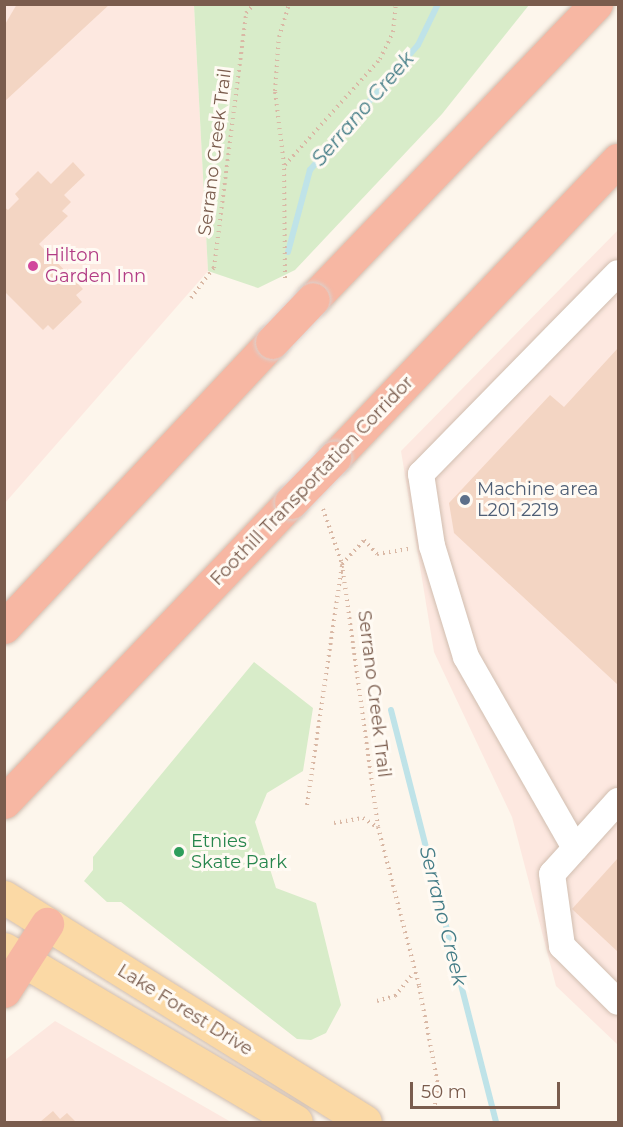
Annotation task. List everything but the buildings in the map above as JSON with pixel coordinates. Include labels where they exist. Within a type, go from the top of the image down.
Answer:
[{"type":"highway","points":[[4,627],[272,342],[596,4]]},
{"type":"highway","name":"Foothill Transportation Corridor","points":[[4,802],[618,160]]},
{"type":"highway","points":[[4,991],[14,955],[47,924]]},
{"type":"main road","name":"Lake Forest Drive","points":[[4,897],[365,1122]]},
{"type":"main road","points":[[14,955],[290,1120]]},
{"type":"lane","points":[[575,848],[466,657],[432,546],[422,474],[618,273]]},
{"type":"lane","points":[[618,801],[552,874],[561,946],[618,1002]]},
{"type":"path","name":"Serrano Creek Trail","points":[[191,298],[214,268],[246,13],[254,4]]},
{"type":"path","points":[[285,278],[284,165],[275,91],[279,37],[289,4]]},
{"type":"path","points":[[284,165],[380,59],[393,32],[396,4]]},
{"type":"path","name":"Serrano Creek Trail","points":[[324,509],[342,564],[378,827],[438,1084],[435,1105]]},
{"type":"path","points":[[342,564],[364,540],[377,554],[432,546]]},
{"type":"path","name":"Serrano Creek Trail","points":[[307,805],[342,564]]},
{"type":"path","points":[[334,823],[363,818],[378,827]]},
{"type":"path","points":[[377,1001],[395,996],[413,974]]},
{"type":"shaded area","points":[[5,5],[194,5],[208,271],[5,503]]},
{"type":"shaded area","points":[[618,230],[618,1045],[556,986],[512,817],[434,652],[401,451]]},
{"type":"shaded area","points":[[55,1021],[231,1122],[5,1122],[5,1060]]},
{"type":"green space","points":[[194,4],[529,5],[442,114],[295,270],[258,288],[208,271]]},
{"type":"green space","name":"Etnies Skate Park","points":[[254,662],[313,708],[303,771],[267,793],[255,822],[276,888],[316,903],[341,1005],[326,1033],[311,1040],[297,1039],[121,902],[107,902],[84,881],[93,870],[93,857]]},
{"type":"waterway","name":"Serrano Creek","points":[[288,252],[310,170],[418,45],[438,4]]},
{"type":"waterway","name":"Serrano Creek","points":[[391,710],[496,1122]]},
{"type":"place","name":"Hilton Garden Inn","points":[[33,266]]},
{"type":"place","name":"Machine area L201 2219","points":[[465,500]]},
{"type":"place","name":"Etnies Skate Park","points":[[179,852]]}]
